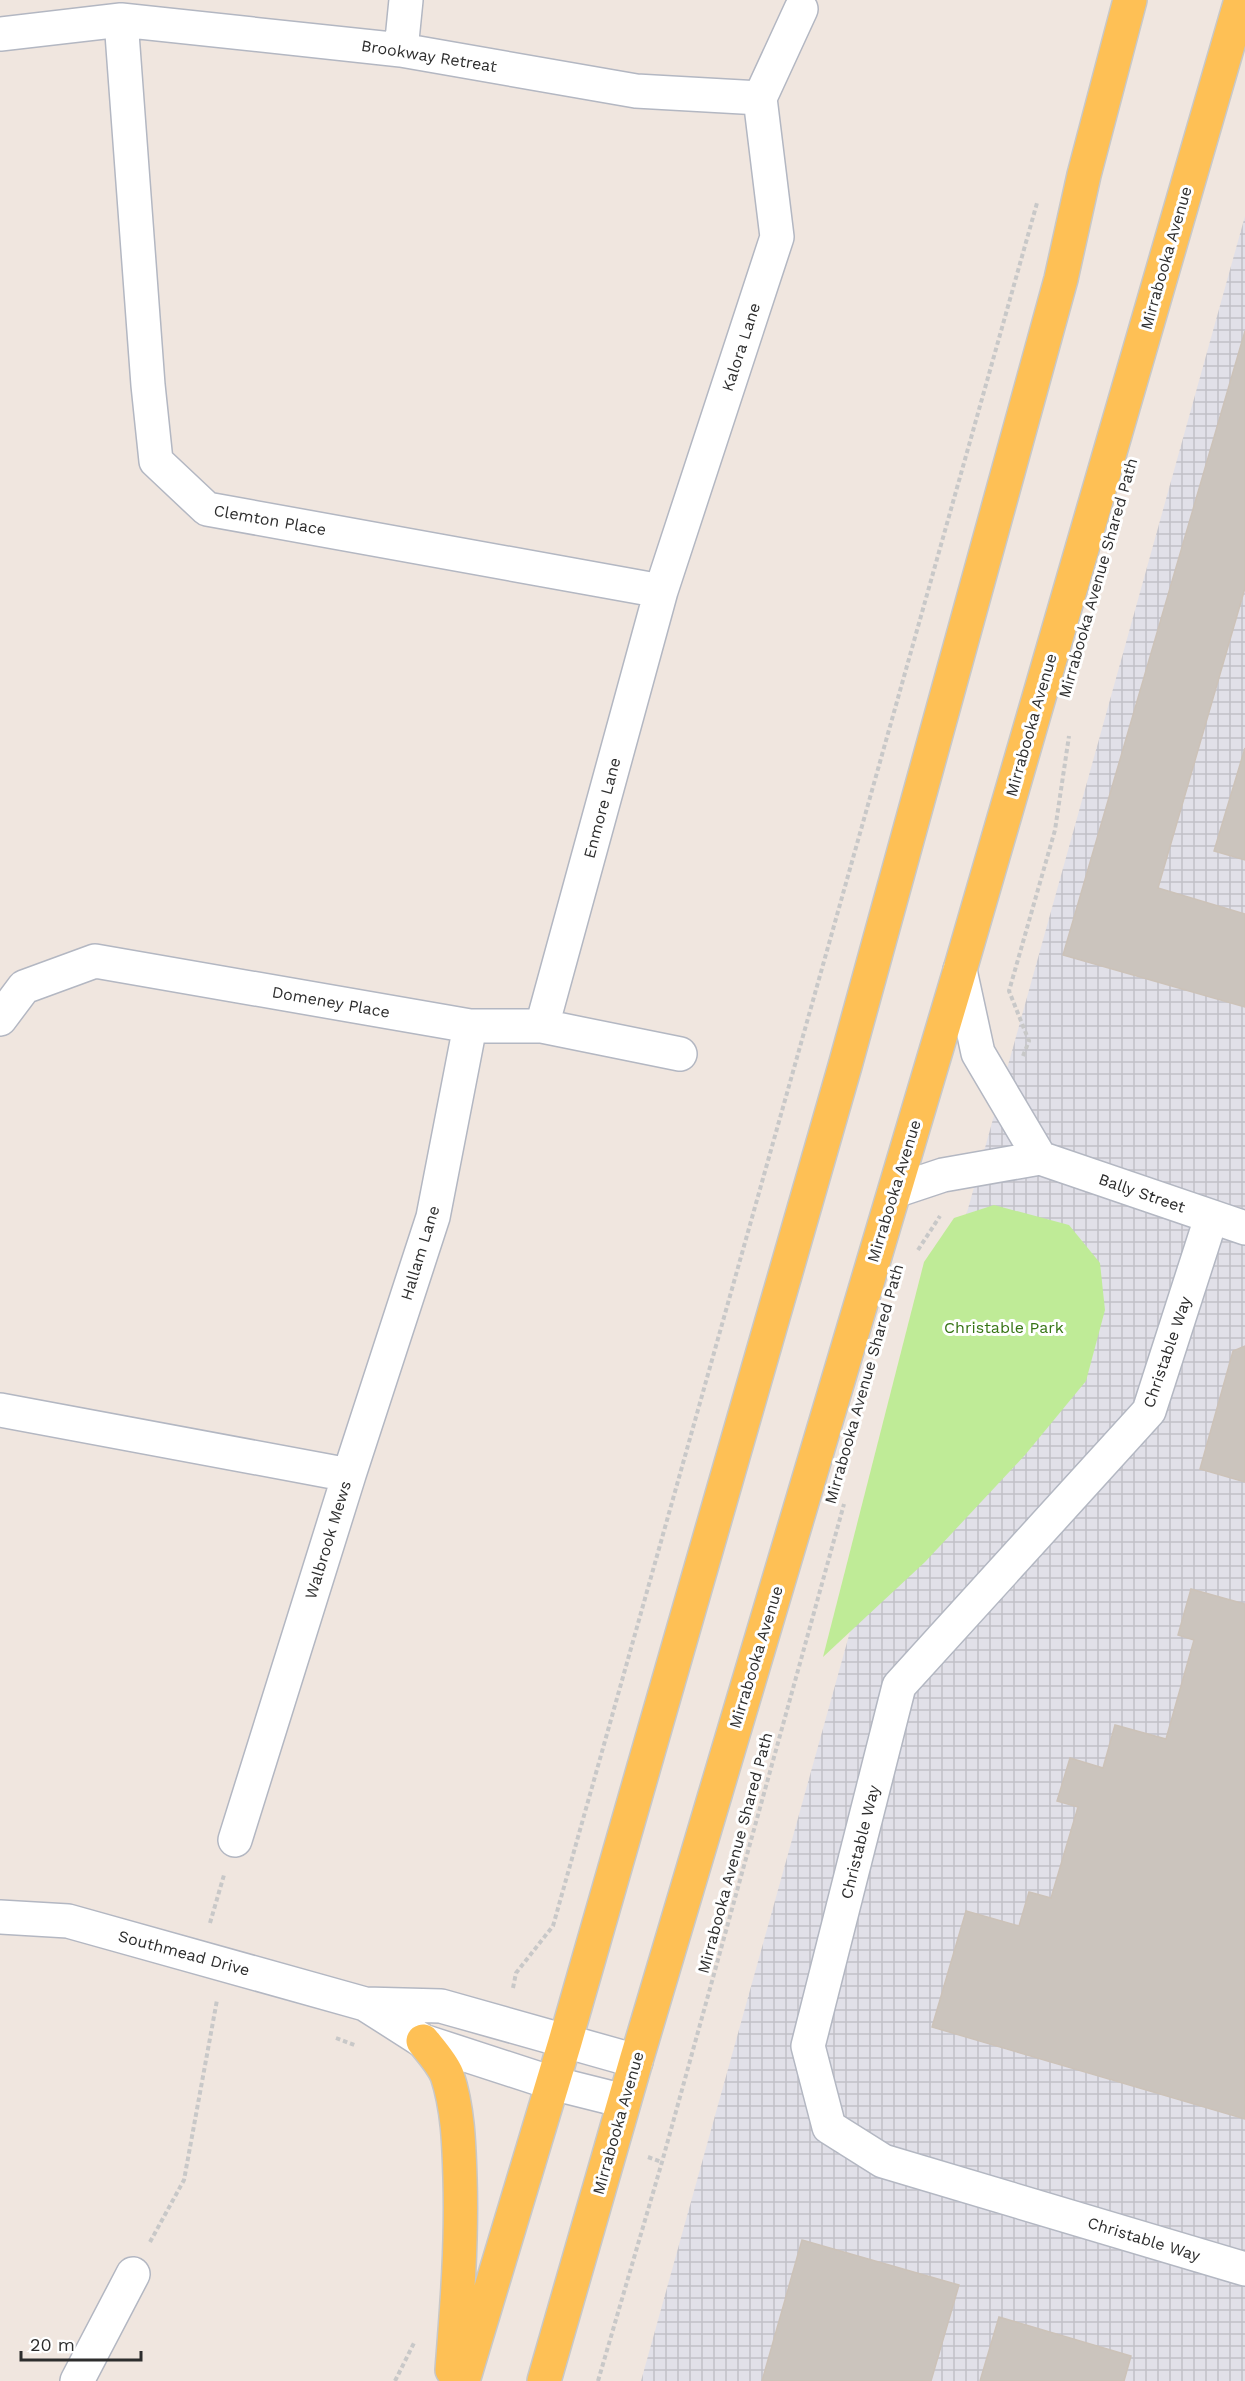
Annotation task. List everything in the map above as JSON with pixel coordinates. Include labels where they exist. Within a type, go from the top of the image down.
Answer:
[{"type":"main road","points":[[463,2381],[565,2042],[845,1066],[1061,279],[1084,175],[1130,0]]},
{"type":"main road","name":"Mirrabooka Avenue","points":[[544,2381],[624,2101],[960,970],[1241,0]]},
{"type":"main road","points":[[423,2041],[446,2072],[454,2101],[457,2124],[461,2212],[460,2268],[451,2381]]},
{"type":"street","points":[[401,50],[406,0]]},
{"type":"street","points":[[760,98],[801,9]]},
{"type":"street","name":"Brookway Retreat","points":[[0,34],[121,20],[401,50],[636,92],[760,98]]},
{"type":"street","name":"Clemton Place","points":[[121,20],[148,385],[156,461],[207,509],[661,591]]},
{"type":"street","name":"Kalora Lane","points":[[661,591],[777,237],[760,98]]},
{"type":"street","name":"Enmore Lane","points":[[543,1026],[661,591]]},
{"type":"street","name":"Domeney Place","points":[[0,1019],[24,987],[95,961],[470,1026],[543,1026],[680,1054]]},
{"type":"street","points":[[960,970],[978,1053],[1040,1158]]},
{"type":"street","name":"Hallam Lane","points":[[349,1475],[433,1216],[470,1026]]},
{"type":"street","name":"Bally Street","points":[[895,1191],[943,1175],[1040,1158],[1245,1228]]},
{"type":"street","name":"Christable Way","points":[[1211,1218],[1149,1412],[898,1686],[808,2046],[829,2127],[883,2161],[1245,2269]]},
{"type":"street","name":"Walbrook Mews","points":[[0,1410],[349,1475],[235,1840]]},
{"type":"street","name":"Southmead Drive","points":[[0,1917],[68,1921],[216,1970],[365,2004],[441,2006],[636,2061]]},
{"type":"street","name":"Southmead Drive","points":[[365,2004],[423,2041],[552,2083],[624,2101]]},
{"type":"street","points":[[77,2381],[133,2274]]},
{"type":"path","points":[[505,2024],[516,1972],[553,1926],[1038,196]]},
{"type":"path","points":[[1007,1101],[1029,1041],[1009,991],[1056,830],[1070,729]]},
{"type":"path","name":"Mirrabooka Avenue Shared Path","points":[[916,1252],[939,1217],[947,1212]]},
{"type":"path","name":"Mirrabooka Avenue Shared Path","points":[[598,2381],[662,2162],[847,1492]]},
{"type":"path","points":[[133,2274],[184,2180],[235,1840]]},
{"type":"path","points":[[331,2035],[363,2049]]},
{"type":"path","points":[[395,2381],[414,2345],[416,2334]]},
{"type":"shaded area","points":[[1245,216],[1245,2381],[641,2381],[971,1198]]},
{"type":"green space","name":"Christable Park","points":[[994,1205],[1069,1225],[1100,1263],[1105,1310],[1086,1381],[1025,1455],[925,1562],[823,1657],[924,1262],[954,1218]]},
{"type":"building","points":[[1245,331],[1245,588],[1158,888],[1245,914],[1245,1007],[1063,955]]},
{"type":"building","points":[[1245,748],[1245,860],[1214,851]]},
{"type":"building","points":[[1245,1346],[1245,1482],[1200,1469],[1233,1351]]},
{"type":"building","points":[[1191,1589],[1245,1604],[1245,2119],[932,2027],[966,1911],[1019,1926],[1029,1892],[1051,1898],[1078,1807],[1057,1801],[1070,1758],[1103,1768],[1115,1725],[1166,1739],[1194,1640],[1178,1635]]},
{"type":"building","points":[[802,2240],[959,2285],[931,2381],[762,2381]]},
{"type":"building","points":[[999,2317],[1131,2356],[1124,2381],[980,2381]]}]
